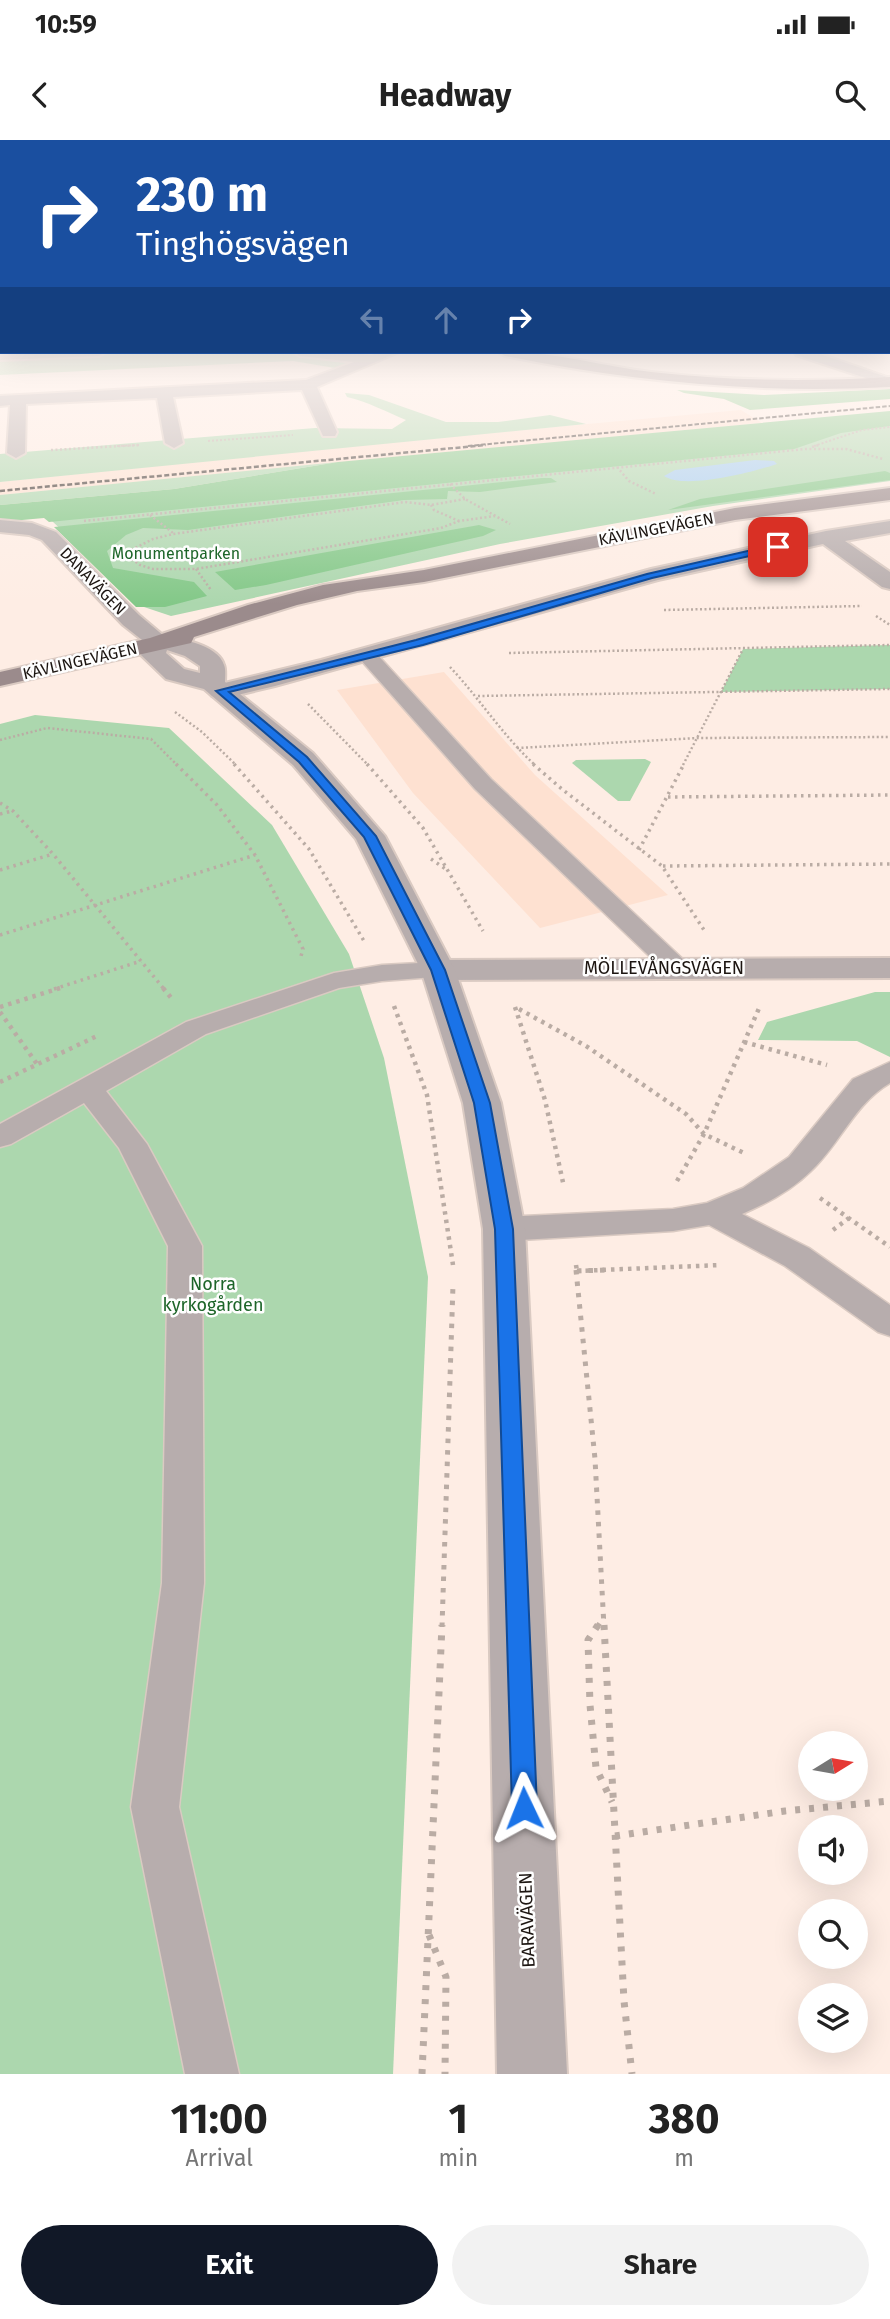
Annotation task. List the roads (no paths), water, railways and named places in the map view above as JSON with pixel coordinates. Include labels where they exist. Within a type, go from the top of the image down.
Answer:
[{"type":"main road","name":"KÄVLINGEVÄGEN","points":[[0,679],[159,642],[256,626],[401,591],[424,576],[735,514],[890,494]]},
{"type":"street","points":[[16,453],[17,423]]},
{"type":"street","points":[[170,423],[174,443]]},
{"type":"street","points":[[325,423],[329,432]]},
{"type":"street","name":"DANAVÄGEN","points":[[11,527],[40,530],[49,536],[131,620],[159,642]]},
{"type":"street","points":[[217,687],[278,679],[419,642],[650,575],[826,537],[890,527]]},
{"type":"street","points":[[826,537],[890,582]]},
{"type":"street","name":"BARAVÄGEN","points":[[159,642],[191,647],[212,664],[217,687],[303,760],[370,836],[438,970],[482,1103],[504,1229],[532,2074]]},
{"type":"street","name":"MÖLLEVÅNGSVÄGEN","points":[[438,970],[890,968]]},
{"type":"lane","points":[[367,655],[483,784],[678,969]]},
{"type":"lane","points":[[0,1137],[196,1028],[334,981],[382,973],[438,970]]},
{"type":"lane","points":[[504,1229],[673,1220],[713,1213],[754,1196],[800,1164],[863,1086],[883,1075]]},
{"type":"lane","points":[[88,1088],[132,1144],[185,1246],[183,1583],[155,1807],[212,2074]]},
{"type":"lane","points":[[713,1213],[797,1257],[890,1323]]},
{"type":"water","points":[[755,460],[774,461],[777,464],[736,475],[702,480],[674,480],[664,476],[675,470]]},
{"type":"railway","points":[[468,446],[708,423]]},
{"type":"railway","points":[[0,491],[486,445]]},
{"type":"park label","name":"Monumentparken","points":[[176,553]]},
{"type":"park label","name":"Norra kyrkogården","points":[[213,1294]]}]
